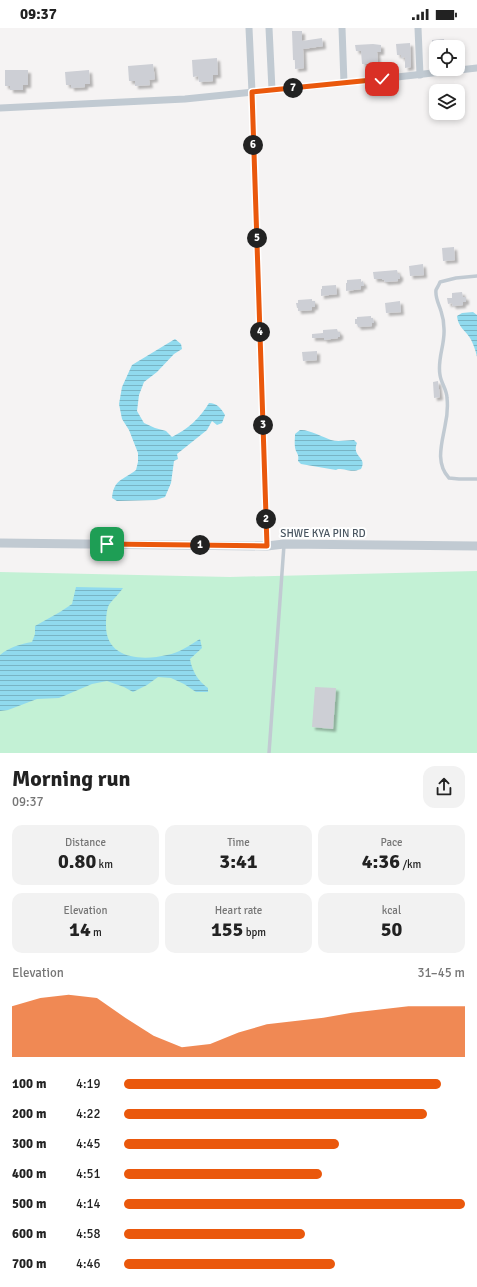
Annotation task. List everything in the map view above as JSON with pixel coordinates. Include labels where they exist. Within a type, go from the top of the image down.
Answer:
[{"type":"street","points":[[249,28],[252,92]]},
{"type":"street","points":[[269,28],[272,90]]},
{"type":"street","points":[[342,28],[344,83]]},
{"type":"street","points":[[418,28],[420,75]]},
{"type":"street","points":[[0,108],[185,99],[477,68]]},
{"type":"street","name":"SHWE KYA PIN RD","points":[[0,543],[267,546],[284,544],[477,546]]},
{"type":"lane","points":[[477,276],[456,278],[440,282],[436,290],[444,329],[444,338],[439,361],[440,375],[447,396],[446,424],[441,447],[440,461],[449,478],[477,478]]},
{"type":"lane","points":[[269,753],[284,544]]},
{"type":"path","points":[[252,92],[267,546]]},
{"type":"green space","points":[[477,571],[477,753],[0,753],[0,572],[230,577]]},
{"type":"water","points":[[473,312],[477,315],[477,357],[472,342],[460,326],[457,316],[462,313]]},
{"type":"water","points":[[175,339],[181,344],[182,349],[174,354],[157,372],[144,382],[139,395],[137,411],[144,423],[166,431],[172,437],[193,423],[202,414],[209,403],[218,406],[225,415],[222,423],[217,425],[212,421],[207,430],[177,454],[178,459],[174,461],[171,483],[165,497],[156,500],[117,501],[112,498],[115,487],[120,481],[136,470],[138,462],[138,453],[129,430],[122,419],[119,404],[122,387],[132,365]]},
{"type":"water","points":[[300,430],[311,432],[334,441],[354,440],[357,443],[357,454],[363,465],[361,469],[355,471],[336,470],[301,464],[298,461],[298,456],[295,449],[295,434]]},
{"type":"water","points":[[76,587],[123,588],[108,607],[106,614],[106,626],[108,637],[112,645],[127,655],[147,658],[167,655],[180,651],[200,639],[202,648],[190,659],[194,672],[198,679],[208,688],[208,692],[196,692],[171,678],[158,677],[147,685],[133,692],[107,681],[92,684],[59,698],[37,699],[8,710],[0,711],[0,655],[11,648],[32,642],[35,634],[35,626],[72,604]]},
{"type":"building","points":[[292,31],[302,31],[302,41],[322,38],[323,46],[303,49],[304,68],[295,69],[295,60],[293,60]]},
{"type":"building","points":[[410,43],[411,67],[405,68],[405,57],[401,58],[401,55],[397,55],[396,44]]},
{"type":"building","points":[[355,45],[381,45],[381,52],[377,52],[378,63],[375,63],[375,68],[370,68],[369,64],[362,64],[361,51],[356,51]]},
{"type":"building","points":[[217,58],[218,75],[213,75],[213,81],[199,82],[198,76],[193,77],[192,60]]},
{"type":"building","points":[[153,64],[155,79],[149,80],[150,85],[135,86],[135,81],[129,81],[128,66]]},
{"type":"building","points":[[5,70],[28,70],[28,85],[23,85],[23,90],[10,90],[10,86],[5,86]]},
{"type":"building","points":[[89,70],[90,84],[85,84],[85,87],[71,88],[71,85],[66,85],[65,72]]},
{"type":"building","points":[[454,247],[455,260],[443,261],[442,248]]},
{"type":"building","points":[[423,264],[424,275],[410,276],[409,266]]},
{"type":"building","points":[[397,270],[398,274],[400,274],[400,279],[398,279],[398,281],[385,282],[382,279],[374,279],[373,272]]},
{"type":"building","points":[[361,279],[364,286],[361,286],[361,289],[346,291],[347,280]]},
{"type":"building","points":[[336,285],[337,294],[321,296],[322,286]]},
{"type":"building","points":[[462,292],[463,297],[466,297],[466,302],[463,302],[463,305],[453,306],[452,303],[448,304],[447,298],[452,298],[452,293]]},
{"type":"building","points":[[312,299],[312,301],[315,301],[315,307],[312,307],[312,310],[298,311],[296,303],[298,303],[298,300]]},
{"type":"building","points":[[400,301],[401,312],[386,313],[385,303]]},
{"type":"building","points":[[371,316],[374,323],[372,323],[372,326],[358,327],[357,324],[355,324],[355,319],[357,319],[357,317]]},
{"type":"building","points":[[337,329],[338,332],[340,332],[340,337],[338,338],[324,340],[324,338],[312,338],[312,334],[323,333],[323,330]]},
{"type":"building","points":[[317,351],[317,360],[303,361],[302,352]]},
{"type":"building","points":[[438,381],[440,397],[434,398],[433,382]]},
{"type":"building","points":[[315,687],[336,688],[333,729],[312,727]]},
{"type":"route","points":[[107,544],[267,546],[252,92],[382,79]]}]
